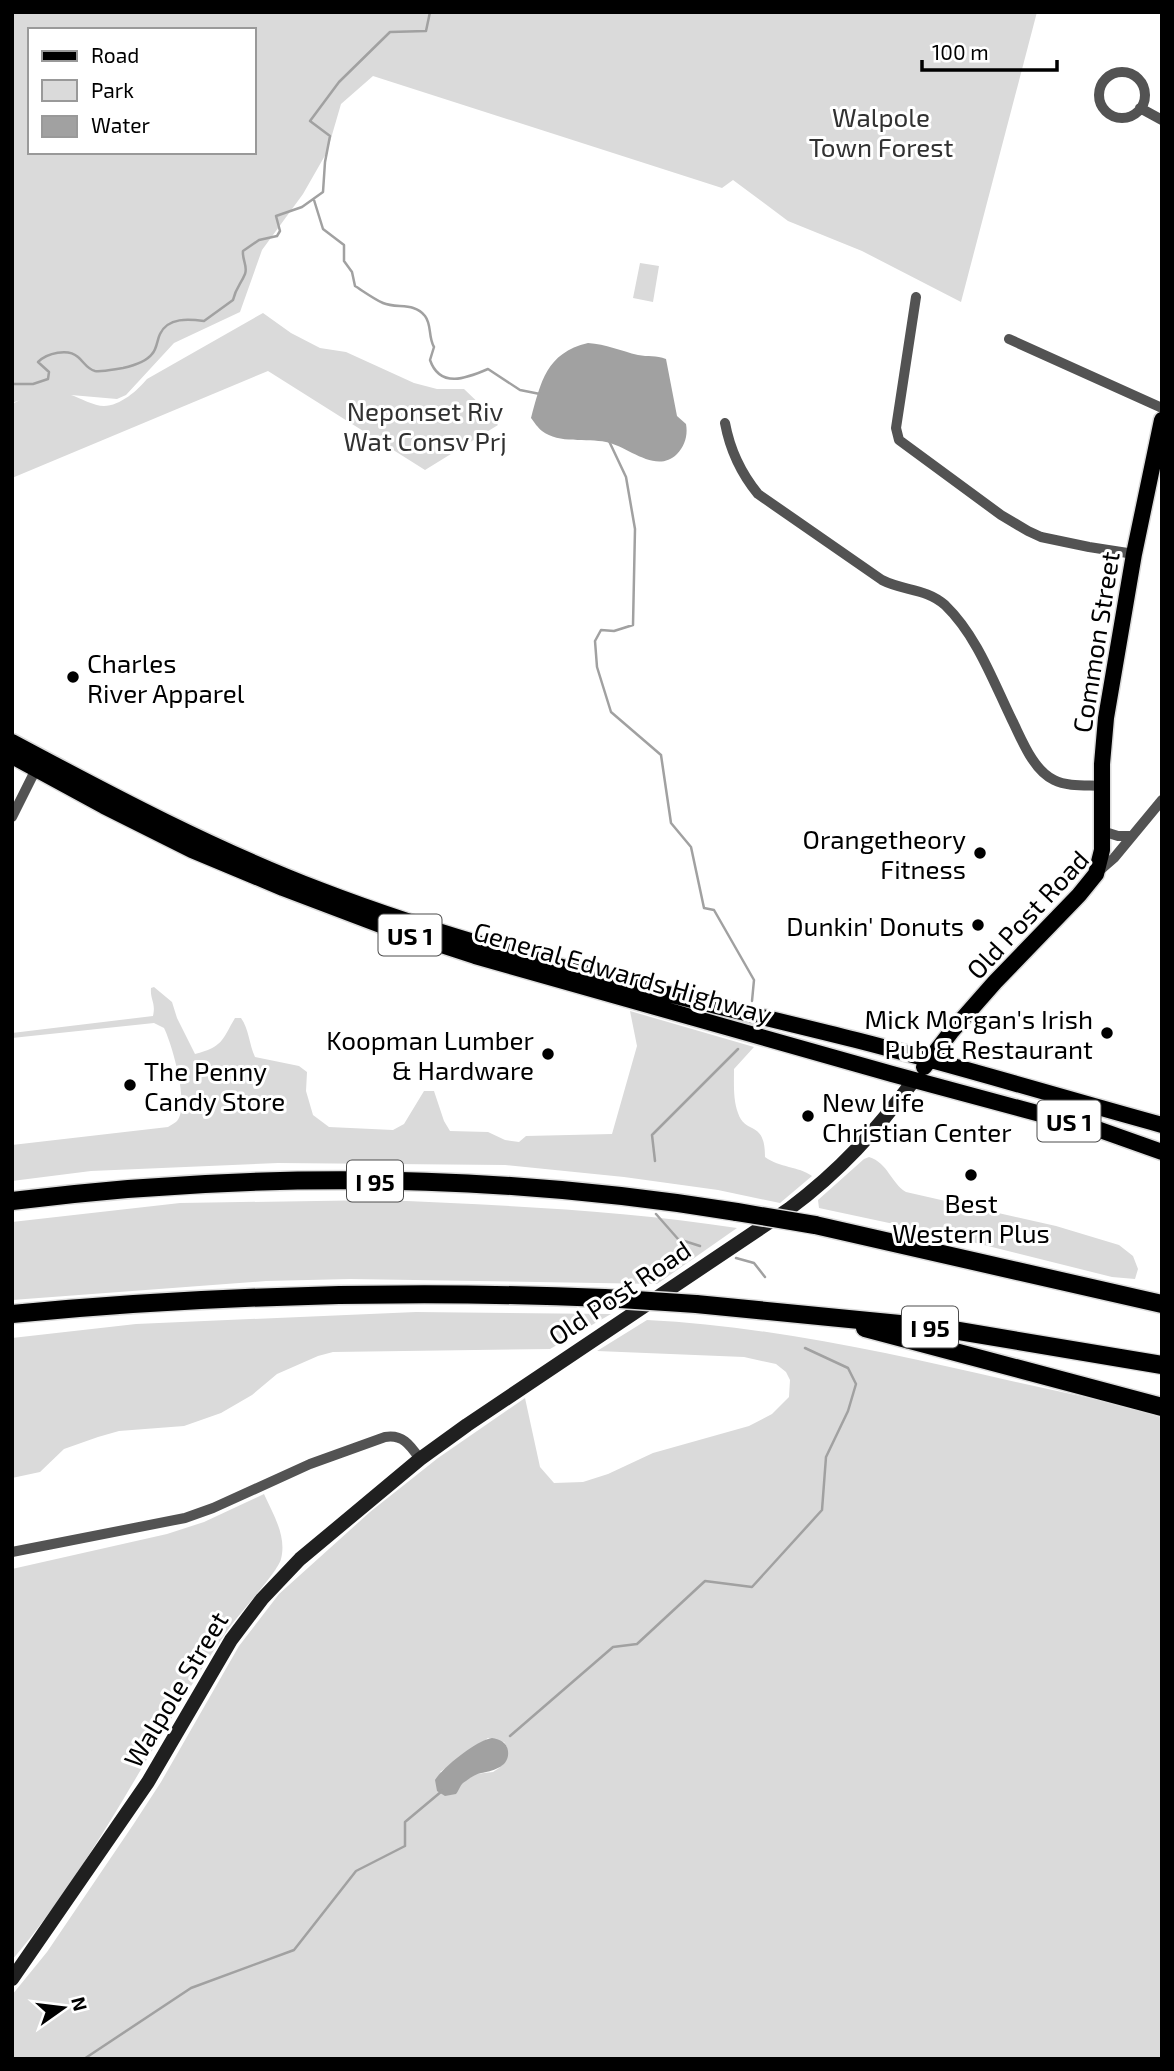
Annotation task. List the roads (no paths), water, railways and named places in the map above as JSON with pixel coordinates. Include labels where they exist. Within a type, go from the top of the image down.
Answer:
[{"type":"highway","name":"I 95","points":[[12,1201],[214,1183],[368,1180],[555,1189],[649,1199],[815,1225],[1162,1304]]},
{"type":"highway","name":"I 95","points":[[12,1314],[164,1302],[293,1296],[468,1294],[605,1298],[822,1315],[971,1332],[1162,1365]]},
{"type":"highway","points":[[822,1315],[1162,1407]]},
{"type":"main road","name":"Common Street","points":[[1096,874],[1102,850],[1106,718],[1134,554],[1162,420]]},
{"type":"main road","name":"General Edwards Highway","points":[[12,742],[197,839],[319,890],[390,916],[559,967],[929,1060],[1162,1125]]},
{"type":"main road","name":"General Edwards Highway","points":[[12,756],[192,850],[274,885],[375,923],[475,956],[914,1080],[1100,1129],[1162,1152]]},
{"type":"main road","name":"Old Post Road","points":[[420,1459],[813,1191],[848,1161],[872,1135],[962,1019],[1096,874]]},
{"type":"main road","name":"Walpole Street","points":[[12,1979],[134,1803],[216,1664],[247,1618],[300,1559],[420,1459]]},
{"type":"street","points":[[1121,72],[1136,78],[1144,92],[1140,108],[1128,117],[1112,115],[1101,103],[1099,93],[1103,83],[1111,75],[1121,72]]},
{"type":"street","points":[[1140,108],[1162,120]]},
{"type":"street","points":[[916,297],[896,428],[899,440],[1020,527],[1041,537],[1134,554]]},
{"type":"street","points":[[1009,339],[1162,408]]},
{"type":"street","points":[[725,422],[733,455],[758,494],[882,580],[892,585],[929,593],[946,607],[973,642],[1042,772],[1063,783],[1102,786]]},
{"type":"street","points":[[12,817],[36,769]]},
{"type":"street","name":"Old Post Road","points":[[1096,874],[1114,858],[1162,800]]},
{"type":"street","name":"Old Post Road","points":[[1102,831],[1118,836],[1132,836]]},
{"type":"street","points":[[12,1552],[185,1518],[310,1464],[385,1437],[401,1438],[420,1459]]},
{"type":"water","points":[[588,343],[666,359],[677,416],[687,428],[684,444],[669,460],[651,460],[606,442],[556,438],[542,431],[531,418],[542,381],[554,362],[563,354]]},
{"type":"water","points":[[492,1738],[506,1745],[508,1756],[503,1764],[471,1777],[462,1784],[456,1794],[445,1796],[437,1791],[435,1780],[445,1768],[469,1749]]},
{"type":"waterway","points":[[12,384],[33,384],[48,379],[49,372],[38,362],[58,353],[74,354],[95,371],[135,365],[152,354],[160,334],[168,325],[186,320],[204,321],[233,300],[246,271],[243,251],[259,240],[277,236],[280,231],[276,216],[302,207],[323,192],[330,136],[310,121],[339,82],[390,32],[426,31],[430,12]]},
{"type":"waterway","points":[[314,200],[323,229],[344,245],[344,261],[352,272],[355,286],[383,303],[411,307],[425,316],[434,347],[430,360],[440,375],[455,379],[488,369],[520,390],[540,394]]},
{"type":"waterway","points":[[609,441],[626,477],[635,529],[633,625],[614,631],[601,630],[595,641],[597,667],[611,712],[661,755],[671,823],[691,847],[704,908],[714,910],[754,980],[752,1001]]},
{"type":"waterway","points":[[655,1161],[652,1135],[738,1049]]},
{"type":"waterway","points":[[656,1214],[678,1239],[700,1246]]},
{"type":"waterway","points":[[736,1258],[754,1263],[765,1277]]},
{"type":"waterway","points":[[510,1736],[613,1647],[637,1644],[705,1581],[752,1587],[822,1510],[826,1457],[848,1411],[856,1384],[848,1368],[805,1348]]},
{"type":"waterway","points":[[84,2059],[191,1988],[294,1950],[356,1871],[405,1846],[405,1822],[442,1791]]},
{"type":"place","name":"Charles River Apparel","points":[[73,677]]},
{"type":"place","name":"Orangetheory Fitness","points":[[980,853]]},
{"type":"place","name":"Dunkin' Donuts","points":[[978,925]]},
{"type":"place","name":"Mick Morgan's Irish Pub & Restaurant","points":[[1107,1033]]},
{"type":"place","name":"Koopman Lumber & Hardware","points":[[548,1054]]},
{"type":"place","name":"The Penny Candy Store","points":[[130,1085]]},
{"type":"place","name":"New Life Christian Center","points":[[808,1116]]},
{"type":"place","name":"Best Western Plus","points":[[971,1175]]},
{"type":"park label","name":"Walpole Town Forest","points":[[881,131]]},
{"type":"park label","name":"Neponset Riv Wat Consv Prj","points":[[425,425]]}]
